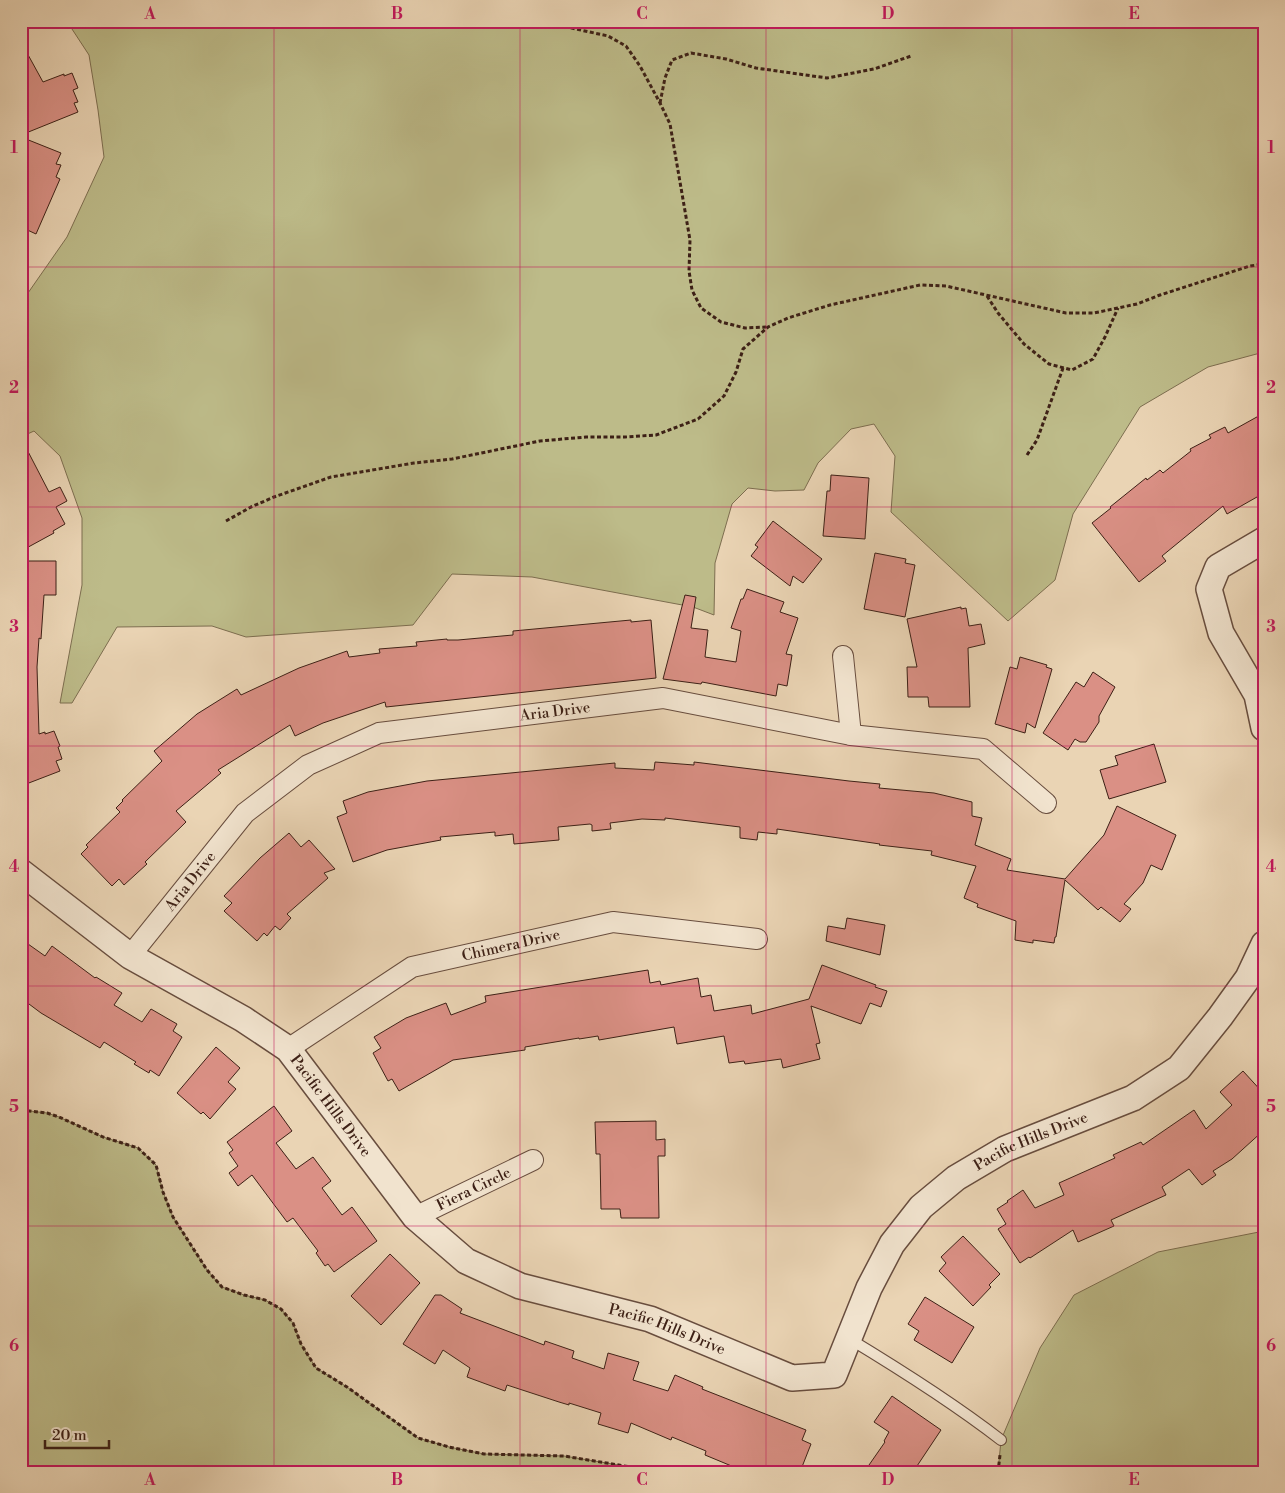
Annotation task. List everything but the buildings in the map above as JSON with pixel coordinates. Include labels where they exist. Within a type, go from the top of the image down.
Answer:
[{"type":"street","points":[[1264,540],[1218,567],[1209,589],[1221,633],[1257,695],[1264,728]]},
{"type":"street","points":[[843,656],[851,735]]},
{"type":"street","name":"Aria Drive","points":[[130,956],[245,813],[308,765],[379,733],[663,698],[851,735],[983,749],[1046,803]]},
{"type":"street","name":"Pacific Hills Drive","points":[[21,872],[130,956],[243,1019],[288,1050],[415,1217],[466,1261],[520,1286],[650,1319],[792,1378],[834,1374],[869,1288],[892,1244],[921,1207],[956,1178],[1005,1149],[1133,1098],[1179,1068],[1220,1017],[1248,978],[1264,944]]},
{"type":"street","name":"Chimera Drive","points":[[288,1050],[412,967],[613,922],[757,939]]},
{"type":"street","name":"Fiera Circle","points":[[415,1217],[534,1160]]},
{"type":"lane","points":[[848,1338],[969,1414],[1001,1440]]},
{"type":"path","points":[[539,21],[608,36],[626,46],[640,66],[670,124],[690,240],[689,271],[692,290],[701,308],[721,322],[744,328],[768,327]]},
{"type":"path","points":[[660,103],[665,78],[672,60],[691,54],[726,59],[756,68],[827,78],[874,69],[911,56]]},
{"type":"path","points":[[226,521],[266,500],[332,477],[414,463],[452,459],[540,441],[586,437],[656,435],[698,419],[724,396],[736,372],[743,349],[768,327],[788,318],[830,305],[920,285],[946,286],[1066,313],[1094,313],[1137,304],[1250,266],[1264,264]]},
{"type":"path","points":[[986,296],[1024,344],[1049,364],[1072,370],[1093,359],[1118,308]]},
{"type":"path","points":[[1027,455],[1037,440],[1063,368]]},
{"type":"path","points":[[21,1110],[47,1113],[103,1137],[138,1148],[156,1166],[172,1217],[208,1270],[222,1287],[244,1296],[265,1300],[281,1309],[293,1323],[301,1344],[316,1368],[418,1438],[484,1454],[564,1456],[661,1472]]},
{"type":"shaded area","points":[[73,21],[1264,21],[1264,352],[1208,367],[1140,407],[1073,514],[1055,580],[1008,621],[891,512],[895,456],[874,424],[851,429],[818,463],[804,490],[775,491],[748,488],[732,504],[715,563],[714,615],[693,607],[532,577],[452,574],[413,625],[246,637],[212,626],[117,627],[72,703],[60,703],[82,585],[82,518],[60,456],[34,431],[21,437],[21,303],[67,237],[104,157],[89,55],[70,26]]},
{"type":"shaded area","points":[[21,1110],[47,1113],[103,1137],[138,1148],[156,1165],[163,1192],[173,1217],[207,1270],[222,1287],[265,1300],[281,1309],[293,1323],[301,1344],[316,1368],[347,1387],[418,1438],[484,1454],[564,1456],[661,1472],[21,1472]]},
{"type":"shaded area","points":[[1264,1231],[1264,1472],[998,1472],[1001,1440],[1040,1348],[1074,1295],[1158,1252]]}]
